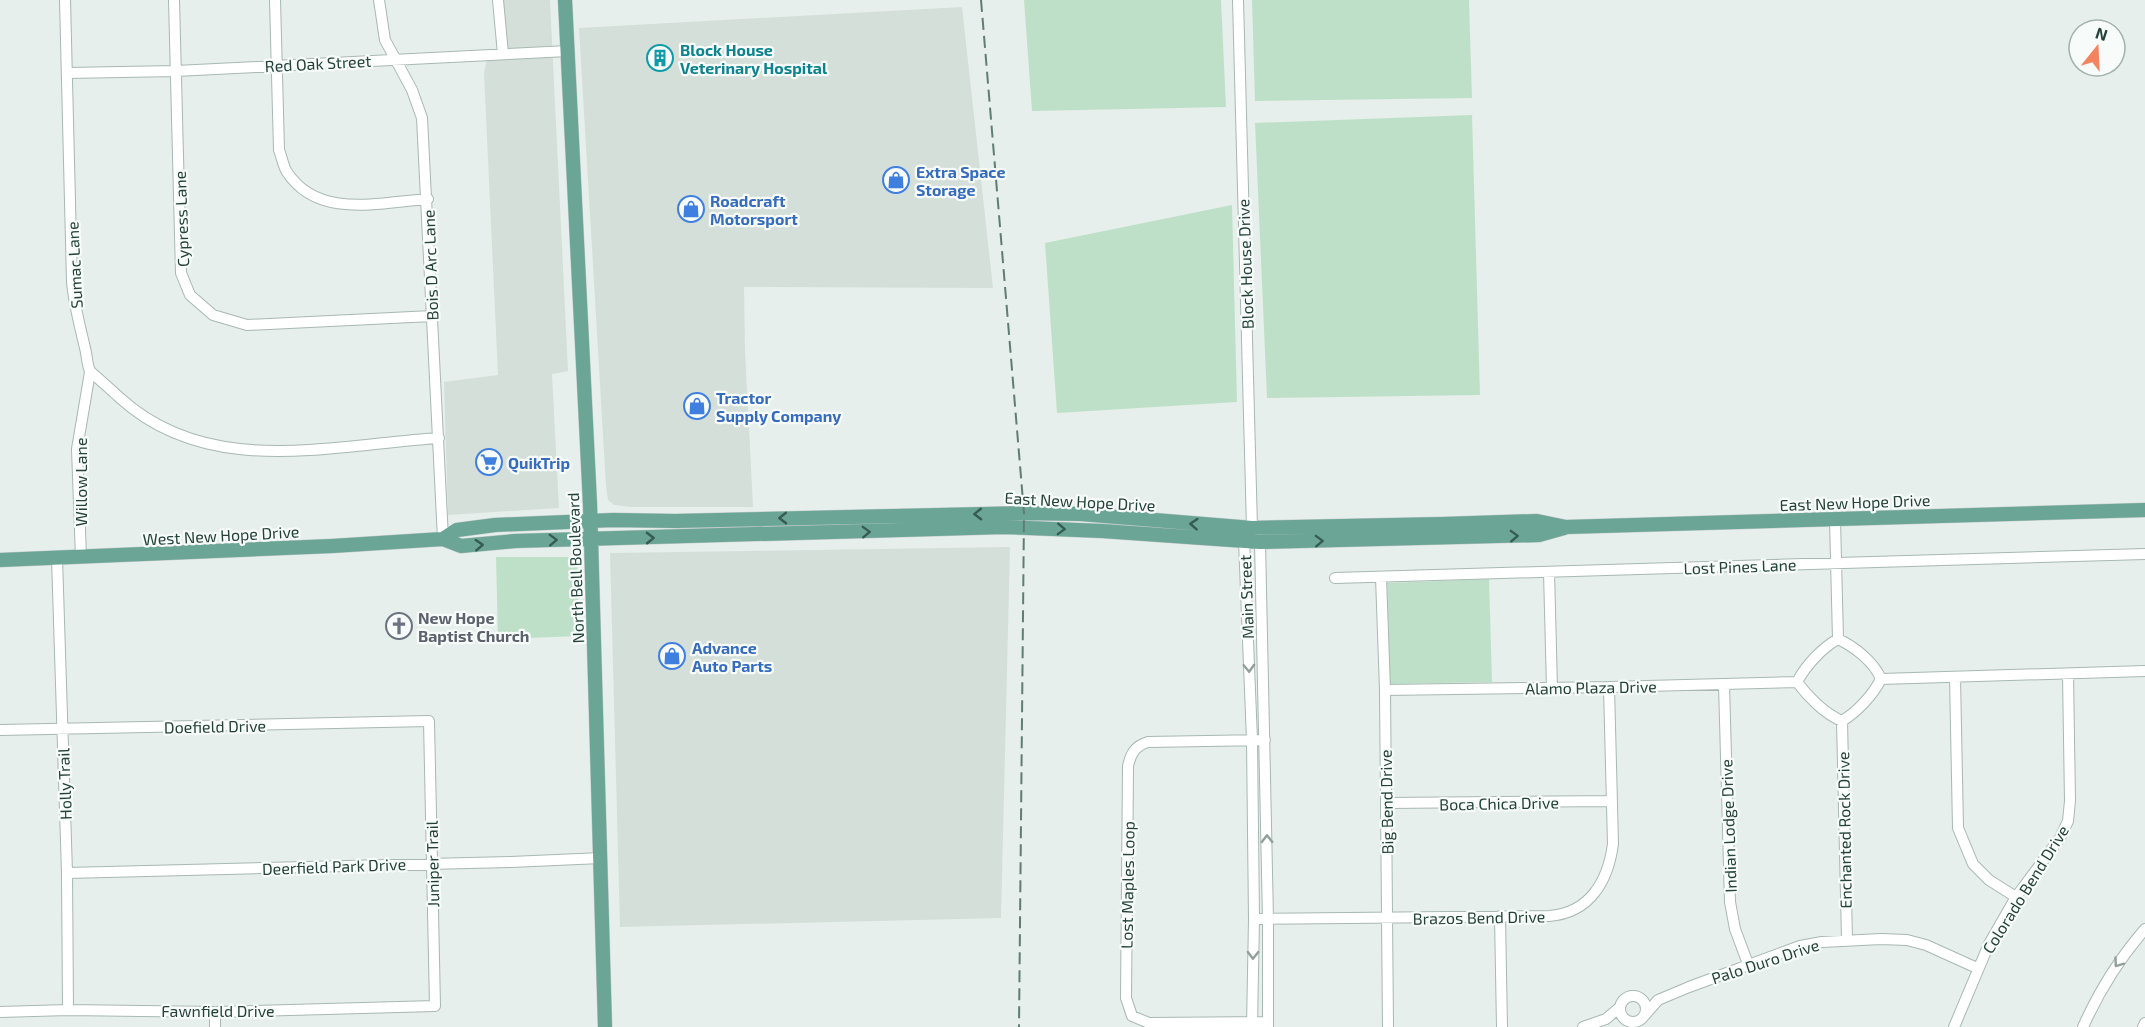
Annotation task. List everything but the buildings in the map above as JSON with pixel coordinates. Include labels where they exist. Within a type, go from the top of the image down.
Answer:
[{"type":"main road","name":"North Bell Boulevard","points":[[565,0],[591,521],[605,1027]]},
{"type":"main road","name":"East New Hope Drive","points":[[591,538],[741,536],[1004,527],[1260,542],[1539,535],[1566,527],[2145,510]]},
{"type":"main road","name":"East New Hope Drive","points":[[591,521],[1024,513],[1081,514],[1252,528],[1537,520],[1566,527]]},
{"type":"main road","name":"West New Hope Drive","points":[[444,539],[457,530],[495,525],[591,521]]},
{"type":"main road","name":"West New Hope Drive","points":[[0,560],[444,539],[461,546],[591,538]]},
{"type":"street","name":"Sumac Lane","points":[[65,0],[72,282],[75,310],[90,372]]},
{"type":"street","name":"Cypress Lane","points":[[174,0],[181,273],[190,295],[213,315],[247,325],[432,316]]},
{"type":"street","points":[[275,0],[279,150],[286,171],[302,190],[321,200],[349,205],[428,199]]},
{"type":"street","name":"Bois D Arc Lane","points":[[380,0],[385,40],[412,90],[422,118],[444,539]]},
{"type":"street","points":[[498,0],[503,54]]},
{"type":"street","name":"Block House Drive","points":[[1238,0],[1252,528]]},
{"type":"street","name":"Red Oak Street","points":[[67,73],[176,71],[568,51]]},
{"type":"street","points":[[90,372],[138,414],[153,424],[206,443],[259,452],[288,452],[439,438]]},
{"type":"street","name":"Willow Lane","points":[[81,557],[77,449],[90,372]]},
{"type":"street","points":[[1835,520],[1838,639]]},
{"type":"street","name":"Main Street","points":[[1252,1024],[1254,919],[1244,541],[1252,528],[1260,542],[1268,1024]]},
{"type":"street","name":"Lost Pines Lane","points":[[1335,578],[2145,554]]},
{"type":"street","name":"Holly Trail","points":[[57,558],[69,1010]]},
{"type":"street","points":[[1549,572],[1552,688]]},
{"type":"street","name":"Big Bend Drive","points":[[1381,577],[1385,690],[1389,1027]]},
{"type":"street","points":[[1838,639],[1848,644],[1877,669],[1881,678],[1869,696],[1842,721],[1833,717],[1797,682],[1802,672],[1828,645],[1838,639]]},
{"type":"street","points":[[1881,678],[2145,671]]},
{"type":"street","name":"Colorado Bend Drive","points":[[1954,1027],[1989,944],[2016,897],[2060,838],[2068,821],[2070,801],[2068,674]]},
{"type":"street","points":[[1955,677],[1958,828],[1973,864],[1989,880],[2016,897]]},
{"type":"street","name":"Alamo Plaza Drive","points":[[1385,690],[1797,682]]},
{"type":"street","name":"Indian Lodge Drive","points":[[1724,684],[1730,902],[1735,929],[1748,964]]},
{"type":"street","name":"Brazos Bend Drive","points":[[1254,919],[1555,916],[1585,903],[1597,892],[1606,876],[1611,862],[1613,844],[1609,687]]},
{"type":"street","name":"Doefield Drive","points":[[0,730],[429,721]]},
{"type":"street","name":"Juniper Trail","points":[[429,721],[435,1006]]},
{"type":"street","name":"Enchanted Rock Drive","points":[[1842,721],[1847,940]]},
{"type":"street","name":"Lost Maples Loop","points":[[1265,740],[1148,742],[1135,749],[1130,757],[1128,766],[1126,998],[1132,1016],[1149,1023],[1268,1024]]},
{"type":"street","name":"Boca Chica Drive","points":[[1386,803],[1612,801]]},
{"type":"street","name":"Deerfield Park Drive","points":[[67,873],[601,858]]},
{"type":"street","points":[[1500,916],[1502,1027]]},
{"type":"street","points":[[2083,1027],[2115,967],[2145,929]]},
{"type":"street","name":"Palo Duro Drive","points":[[1643,1020],[1658,1000],[1748,964],[1800,946],[1822,942],[1907,940],[1926,945],[1977,968]]},
{"type":"street","points":[[1583,1027],[1606,1019],[1620,1007],[1626,997],[1638,996],[1658,1000]]},
{"type":"street","points":[[1606,1019],[1629,1023],[1643,1020],[1646,1007],[1638,996]]},
{"type":"street","name":"Fawnfield Drive","points":[[0,1012],[215,1011],[435,1006]]},
{"type":"street","points":[[1620,1007],[1621,1014],[1629,1023]]},
{"type":"street","points":[[215,1011],[215,1027]]},
{"type":"shaded area","points":[[494,0],[550,0],[568,371],[552,374],[559,508],[448,515],[444,382],[498,375],[484,73],[487,60],[500,60]]},
{"type":"shaded area","points":[[962,7],[993,288],[744,287],[753,507],[614,505],[608,500],[606,486],[579,28]]},
{"type":"shaded area","points":[[1010,547],[1001,918],[620,927],[610,553]]},
{"type":"green space","points":[[1024,0],[1221,0],[1226,107],[1032,111]]},
{"type":"green space","points":[[1252,0],[1469,0],[1472,98],[1255,101]]},
{"type":"green space","points":[[1472,115],[1480,395],[1267,398],[1255,123]]},
{"type":"green space","points":[[1232,205],[1237,402],[1057,413],[1045,243]]},
{"type":"green space","points":[[496,557],[577,557],[579,636],[498,639]]},
{"type":"green space","points":[[1489,579],[1492,682],[1390,684],[1387,583]]},
{"type":"railway","points":[[981,0],[1024,513],[1019,1027]]},
{"type":"place","name":"Block House Veterinary Hospital","points":[[660,58]]},
{"type":"place","name":"Extra Space Storage","points":[[896,180]]},
{"type":"place","name":"Roadcraft Motorsport","points":[[691,209]]},
{"type":"place","name":"Tractor Supply Company","points":[[697,406]]},
{"type":"place","name":"QuikTrip","points":[[489,462]]},
{"type":"place","name":"New Hope Baptist Church","points":[[399,626]]},
{"type":"place","name":"Advance Auto Parts","points":[[672,656]]}]
